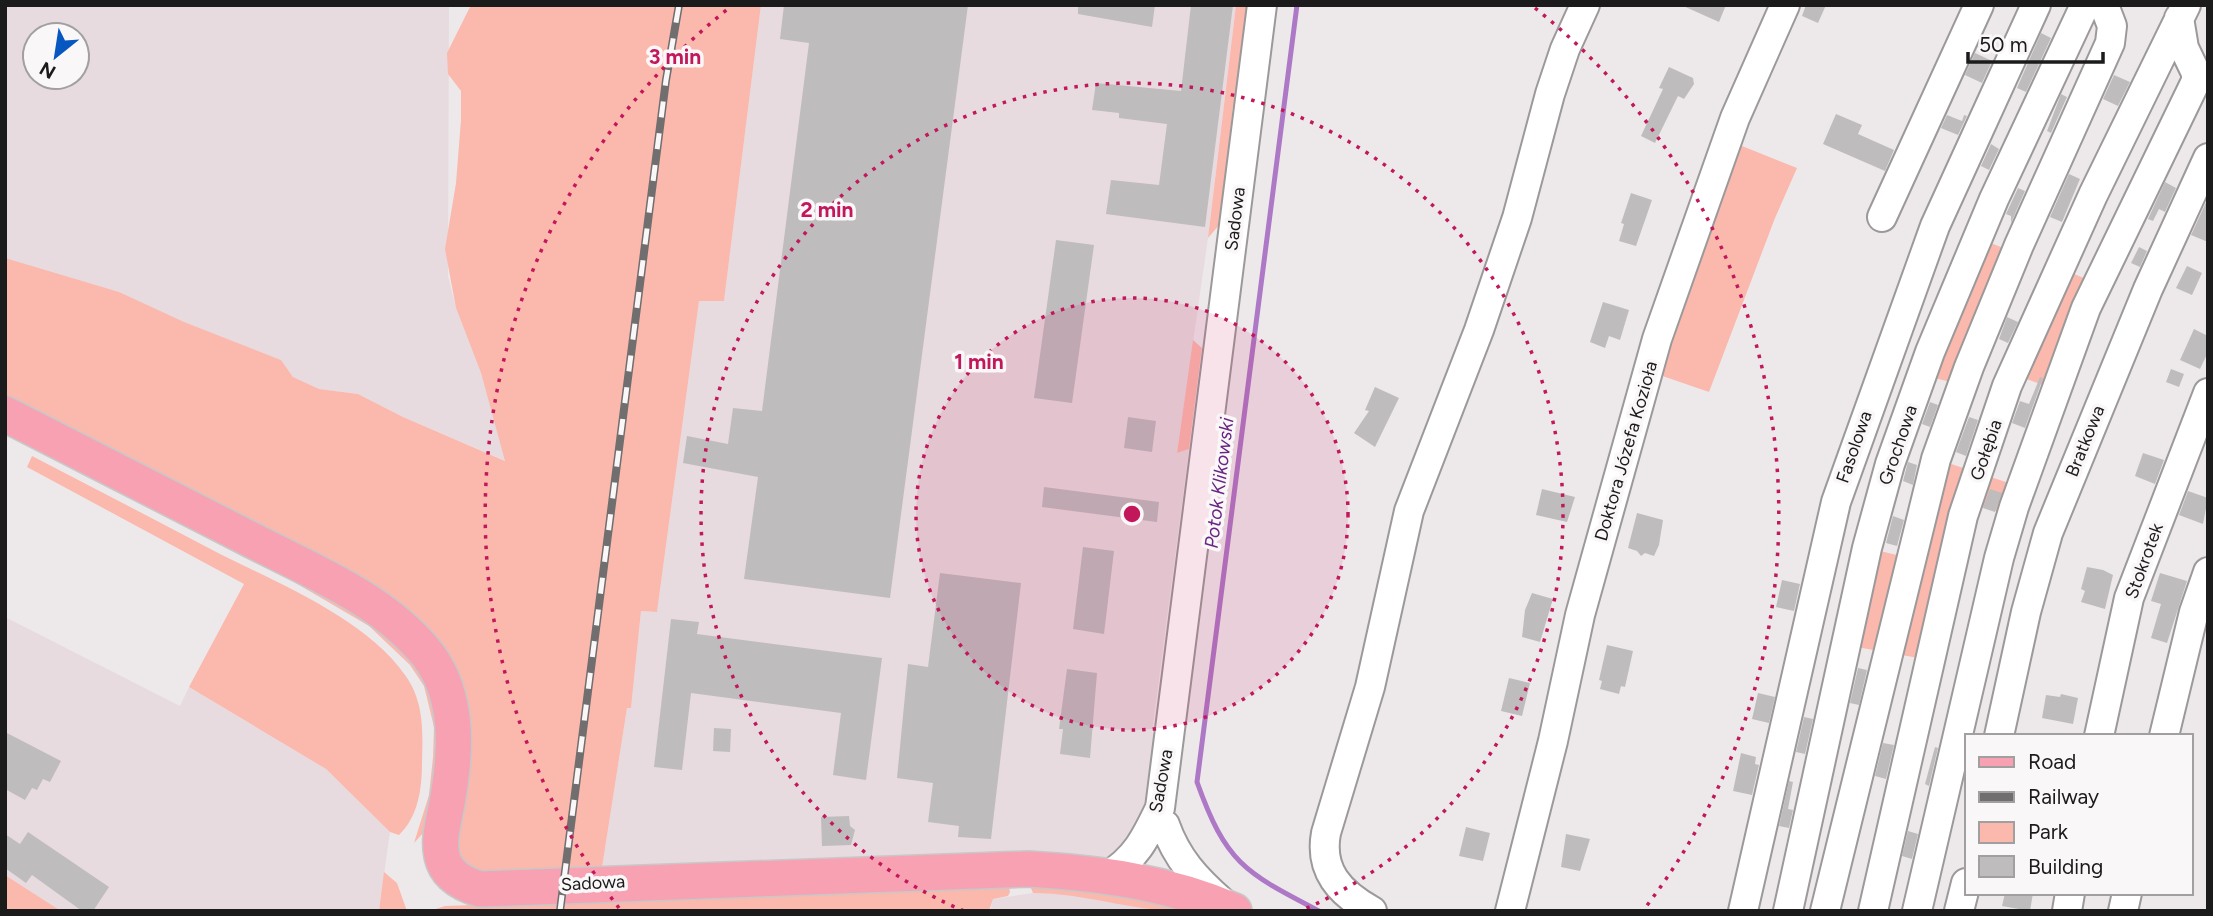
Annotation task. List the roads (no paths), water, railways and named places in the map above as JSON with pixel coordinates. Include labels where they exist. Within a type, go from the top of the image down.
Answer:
[{"type":"main road","name":"Sadowa","points":[[5,414],[361,597],[420,646],[440,671],[453,724],[454,758],[441,832],[441,855],[448,869],[465,884],[480,888],[1028,869],[1107,876],[1144,866],[1232,910]]},
{"type":"street","name":"Sadowa","points":[[1144,866],[1161,858],[1163,816],[1262,5]]},
{"type":"street","points":[[1372,911],[1350,898],[1336,882],[1322,853],[1326,833],[1370,687],[1409,512],[1483,318],[1517,219],[1553,83],[1585,5]]},
{"type":"street","name":"Doktora Józefa Kozioła","points":[[1510,911],[1553,741],[1580,615],[1657,339],[1735,118],[1785,5]]},
{"type":"street","points":[[1882,218],[1979,5]]},
{"type":"street","name":"Fasolowa","points":[[1743,911],[1836,502],[1856,440],[1935,226],[2036,5]]},
{"type":"street","name":"Grochowa","points":[[1788,911],[1864,560],[1890,464],[1930,352],[1994,199],[2085,5]]},
{"type":"street","points":[[1825,911],[1936,459],[1969,368],[2019,245],[2110,43],[2112,26],[2104,5]]},
{"type":"street","name":"Gołębia","points":[[1873,911],[1893,813],[1963,516],[2007,386],[2092,195],[2182,11]]},
{"type":"street","name":"Gołębia","points":[[1917,911],[1998,558],[2014,508],[2086,308],[2196,81],[2183,48],[2182,11]]},
{"type":"street","name":"Bratkowa","points":[[1998,734],[2026,612],[2048,533],[2148,289],[2208,158]]},
{"type":"street","name":"Stokrotek","points":[[2099,734],[2129,598],[2208,393]]},
{"type":"street","points":[[2164,734],[2194,612],[2208,572]]},
{"type":"street","points":[[1163,816],[1180,860],[1196,880],[1232,910]]},
{"type":"street","points":[[1959,911],[1965,887]]},
{"type":"waterway","name":"Potok Klikowski","points":[[1297,5],[1197,782],[1218,831],[1241,862],[1272,886],[1319,911]]},
{"type":"railway","points":[[560,911],[666,80],[679,5]]}]
